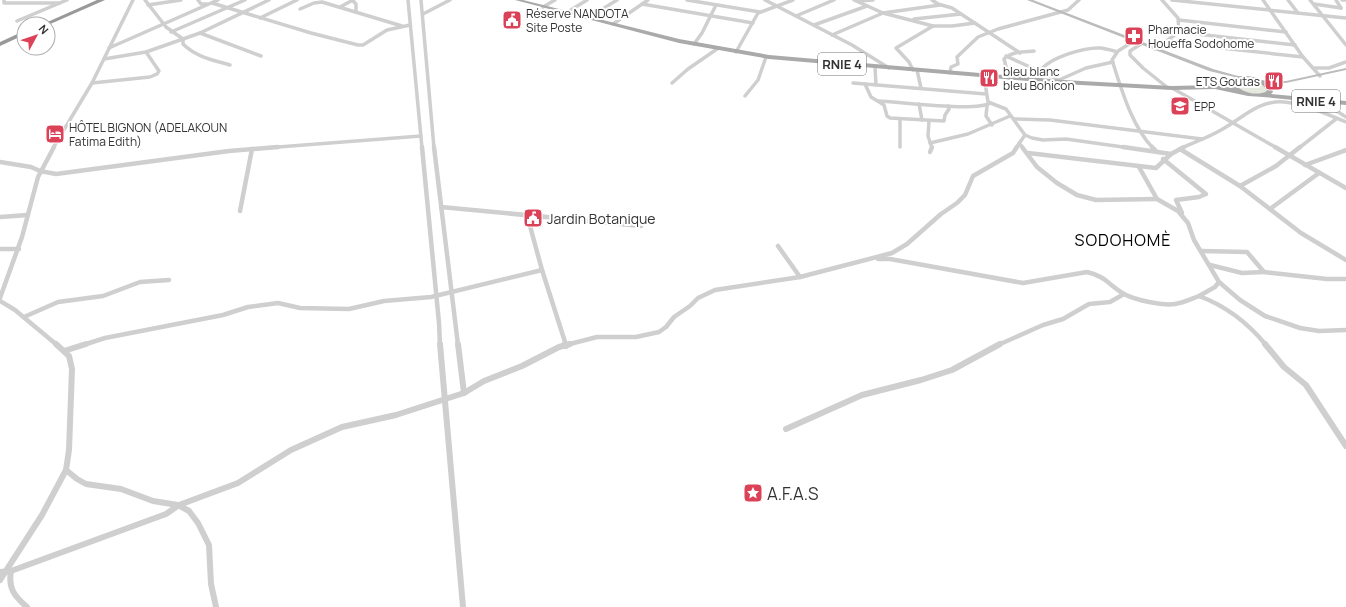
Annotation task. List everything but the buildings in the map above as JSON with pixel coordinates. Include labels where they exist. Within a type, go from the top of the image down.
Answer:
[{"type":"highway","points":[[56,20],[102,0]]},
{"type":"highway","points":[[0,44],[16,37]]},
{"type":"main road","name":"RNIE 4","points":[[517,0],[694,44],[766,57],[984,76],[1122,86],[1170,88],[1215,87],[1285,98],[1346,103]]},
{"type":"main road","name":"RNIE 4","points":[[1215,87],[1231,82],[1234,79],[1243,78],[1258,81],[1270,90],[1285,98]]},
{"type":"main road","points":[[1231,82],[1232,85],[1242,92]]},
{"type":"main road","points":[[1263,95],[1269,94],[1270,90]]},
{"type":"street","points":[[4,0],[4,3],[60,3]]},
{"type":"street","points":[[29,16],[67,0]]},
{"type":"street","points":[[0,580],[42,515],[66,470],[69,450],[72,369],[69,356],[64,351],[24,316],[0,300],[19,249],[28,215],[34,183],[92,83],[133,0]]},
{"type":"street","points":[[145,0],[163,24],[171,32],[183,39]]},
{"type":"street","points":[[148,5],[181,0]]},
{"type":"street","points":[[198,0],[202,4],[210,4],[228,8],[325,37],[358,45],[363,45],[387,30],[410,25]]},
{"type":"street","points":[[109,48],[218,0]]},
{"type":"street","points":[[171,32],[245,0]]},
{"type":"street","points":[[104,59],[146,52],[200,33],[269,0]]},
{"type":"street","points":[[260,18],[297,0]]},
{"type":"street","points":[[300,9],[326,0]]},
{"type":"street","points":[[340,7],[353,0],[356,4],[356,12]]},
{"type":"street","points":[[408,0],[435,296],[439,323],[444,399],[463,607]]},
{"type":"street","points":[[421,0],[433,141],[464,393]]},
{"type":"street","points":[[423,14],[450,0]]},
{"type":"street","points":[[543,7],[555,0]]},
{"type":"street","points":[[566,13],[587,0]]},
{"type":"street","points":[[588,18],[617,0]]},
{"type":"street","points":[[612,24],[648,0]]},
{"type":"street","points":[[687,0],[760,12],[793,0]]},
{"type":"street","points":[[700,1],[705,0]]},
{"type":"street","points":[[765,0],[869,55],[889,68]]},
{"type":"street","points":[[796,16],[834,0]]},
{"type":"street","points":[[856,1],[873,0]]},
{"type":"street","points":[[932,0],[940,5]]},
{"type":"street","points":[[1029,0],[1217,72],[1243,78]]},
{"type":"street","points":[[950,73],[951,67],[958,64],[956,58],[976,38],[989,32],[1071,8],[1079,0]]},
{"type":"street","points":[[1162,0],[1175,13],[1179,20],[1179,32]]},
{"type":"street","points":[[1172,0],[1206,2],[1346,18]]},
{"type":"street","points":[[1263,0],[1303,57],[1320,76]]},
{"type":"street","points":[[1288,0],[1298,13]]},
{"type":"street","points":[[1310,0],[1346,45]]},
{"type":"street","points":[[1313,4],[1341,8],[1336,0]]},
{"type":"street","points":[[856,1],[883,13],[933,26],[948,27],[975,23]]},
{"type":"street","points":[[322,2],[403,26]]},
{"type":"street","points":[[642,4],[753,23]]},
{"type":"street","points":[[694,44],[716,5]]},
{"type":"street","points":[[832,35],[883,13],[940,5],[949,6],[1020,53]]},
{"type":"street","points":[[814,25],[867,6]]},
{"type":"street","points":[[736,52],[760,12]]},
{"type":"street","points":[[910,19],[961,14]]},
{"type":"street","points":[[1179,20],[1286,32]]},
{"type":"street","points":[[921,88],[915,70],[909,60],[898,52],[896,48],[931,29],[933,26]]},
{"type":"street","points":[[1155,49],[1179,32],[1295,45]]},
{"type":"street","points":[[200,33],[261,56]]},
{"type":"street","points":[[183,39],[183,44],[190,51],[230,65]]},
{"type":"street","points":[[1169,40],[1184,44],[1303,57]]},
{"type":"street","points":[[1134,41],[1117,52],[1112,58],[1113,62],[1142,132],[1150,144],[1206,194],[1199,198],[1184,198],[1176,200],[1201,251],[1219,282],[1240,300],[1265,316],[1306,330],[1346,330]]},
{"type":"street","points":[[1141,44],[1130,51],[1130,55],[1143,68],[1170,88],[1346,187]]},
{"type":"street","points":[[1040,71],[1046,64],[1080,52],[1101,48],[1117,52]]},
{"type":"street","points":[[672,83],[717,49]]},
{"type":"street","points":[[1006,56],[1034,51]]},
{"type":"street","points":[[92,83],[157,74],[159,71],[146,52]]},
{"type":"street","points":[[1006,56],[1061,81],[1086,68],[1113,62]]},
{"type":"street","points":[[1006,56],[1004,59],[1009,78]]},
{"type":"street","points":[[745,96],[758,80],[766,57]]},
{"type":"street","points":[[1313,68],[1329,68],[1346,62]]},
{"type":"street","points":[[874,67],[876,85]]},
{"type":"street","points":[[1258,81],[1282,82],[1320,76],[1346,69]]},
{"type":"street","points":[[1217,72],[1231,82]]},
{"type":"street","points":[[984,76],[987,100],[989,104],[986,116],[992,125]]},
{"type":"street","points":[[1270,90],[1282,82]]},
{"type":"street","points":[[853,83],[986,94]]},
{"type":"street","points":[[865,84],[871,97],[886,107],[888,117],[944,121],[945,115],[949,108],[948,106]]},
{"type":"street","points":[[875,100],[948,106],[989,104],[1005,108],[1025,135],[1040,139],[1066,138],[1171,154]]},
{"type":"street","points":[[1028,154],[1156,168],[1164,158],[1225,128],[1262,104],[1277,102],[1296,105],[1346,122]]},
{"type":"street","points":[[1323,102],[1346,117]]},
{"type":"street","points":[[1337,103],[1340,112]]},
{"type":"street","points":[[919,104],[922,120]]},
{"type":"street","points":[[930,143],[968,134],[1012,118],[1050,120],[1203,139]]},
{"type":"street","points":[[900,119],[900,147]]},
{"type":"street","points":[[1240,186],[1257,178],[1289,156],[1336,119]]},
{"type":"street","points":[[929,121],[928,136],[932,149],[930,152]]},
{"type":"street","points":[[5,572],[166,514],[179,505],[238,483],[291,450],[342,427],[396,415],[464,393],[484,381],[522,366],[549,351],[597,337],[627,337],[654,333],[664,329],[677,314],[708,293],[719,289],[800,277],[892,253],[907,244],[965,195],[973,176],[983,169],[1014,153],[1025,135]]},
{"type":"street","points":[[0,162],[31,167],[40,171],[56,174],[186,156],[252,149],[421,136]]},
{"type":"street","points":[[1019,143],[1033,162],[1047,175],[1057,183],[1084,198],[1096,200],[1158,199]]},
{"type":"street","points":[[240,211],[252,149]]},
{"type":"street","points":[[1180,149],[1240,186],[1301,233],[1346,260]]},
{"type":"street","points":[[1305,165],[1340,154],[1346,150]]},
{"type":"street","points":[[1340,154],[1346,157]]},
{"type":"street","points":[[1138,167],[1158,199],[1178,211],[1183,216]]},
{"type":"street","points":[[1270,209],[1319,173]]},
{"type":"street","points":[[441,207],[641,226]]},
{"type":"street","points":[[0,217],[28,215]]},
{"type":"street","points":[[527,215],[542,270],[566,346]]},
{"type":"street","points":[[778,246],[800,277]]},
{"type":"street","points":[[0,249],[19,249]]},
{"type":"street","points":[[1201,251],[1247,252],[1264,272]]},
{"type":"street","points":[[867,259],[890,259],[1023,283],[1074,273],[1087,272],[1097,274],[1106,279],[1124,294],[1148,302],[1166,305],[1176,304],[1199,296],[1216,287],[1219,282]]},
{"type":"street","points":[[1210,265],[1242,273],[1264,272],[1327,279],[1346,279]]},
{"type":"street","points":[[64,351],[105,338],[223,315],[257,306],[278,303],[300,308],[349,309],[384,302],[435,296],[542,270]]},
{"type":"street","points":[[24,316],[58,302],[103,296],[140,282],[169,280]]},
{"type":"street","points":[[786,429],[862,395],[922,380],[952,370],[1011,338],[1042,325],[1062,319],[1089,304],[1110,302],[1124,294]]},
{"type":"street","points":[[1199,296],[1232,313],[1253,330],[1284,367],[1306,385],[1346,446]]},
{"type":"street","points":[[66,470],[75,480],[82,484],[111,487],[153,501],[179,505],[192,514],[208,542],[210,577],[216,607]]},
{"type":"street","points":[[5,572],[10,589],[16,598],[27,607]]},
{"type":"shaded area","points":[[1244,79],[1263,85],[1267,91],[1254,94],[1245,92],[1234,84],[1234,82]]},
{"type":"place","name":"Réserve NANDOTA Site Poste","points":[[512,20]]},
{"type":"place","name":"Pharmacie Houeffa Sodohome","points":[[1134,36]]},
{"type":"place","name":"bleu blanc bleu Bohicon","points":[[989,78]]},
{"type":"place","name":"ETS Goutas","points":[[1274,81]]},
{"type":"place","name":"EPP","points":[[1180,106]]},
{"type":"place","name":"HÔTEL BIGNON (ADELAKOUN Fatima Edith)","points":[[55,134]]},
{"type":"place","name":"Jardin Botanique","points":[[533,218]]},
{"type":"place","name":"A.F.A.S","points":[[753,493]]},
{"type":"district","name":"SODOHOMÈ","points":[[1123,240]]}]
